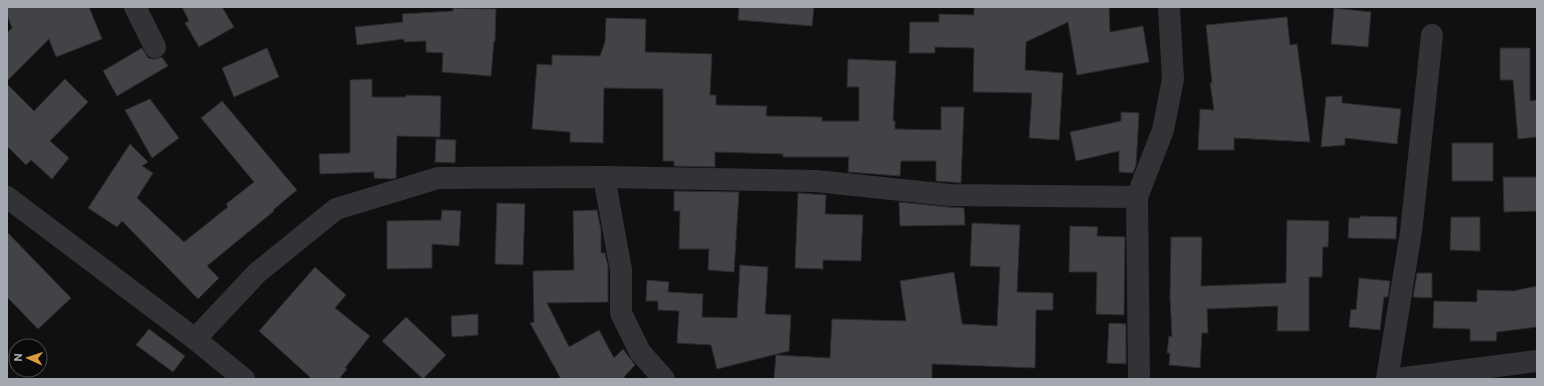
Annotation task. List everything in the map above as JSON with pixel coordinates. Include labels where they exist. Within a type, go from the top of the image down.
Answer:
[{"type":"street","points":[[135,7],[155,47]]},
{"type":"street","points":[[1139,379],[1137,197],[1163,130],[1173,79],[1169,7]]},
{"type":"street","points":[[1387,379],[1411,232],[1432,35]]},
{"type":"street","points":[[194,339],[258,273],[336,209],[438,178],[604,177],[816,181],[949,195],[1137,197]]},
{"type":"street","points":[[604,177],[621,270],[620,313],[640,352],[664,379]]},
{"type":"street","points":[[7,197],[194,339],[244,379]]},
{"type":"street","points":[[1397,379],[1537,361]]},
{"type":"building","points":[[7,7],[89,7],[102,39],[56,57],[49,39],[7,81],[7,33],[12,28],[7,15]]},
{"type":"building","points":[[182,7],[222,7],[234,27],[199,47],[185,23],[189,21]]},
{"type":"building","points":[[739,7],[814,7],[812,26],[738,20]]},
{"type":"building","points":[[974,7],[1109,7],[1110,32],[1143,26],[1149,62],[1077,75],[1068,22],[1026,42],[1025,70],[1063,73],[1059,140],[1029,138],[1032,93],[973,92],[974,48],[935,47],[935,53],[909,53],[910,22],[939,22],[939,14],[974,15]]},
{"type":"building","points":[[453,8],[496,9],[495,41],[491,76],[442,72],[443,53],[426,52],[426,41],[404,42],[404,39],[357,45],[355,27],[403,22],[402,14],[453,11]]},
{"type":"building","points":[[1334,8],[1371,12],[1368,47],[1331,44]]},
{"type":"building","points":[[1287,17],[1290,45],[1297,44],[1310,142],[1234,138],[1234,150],[1198,150],[1200,109],[1214,110],[1210,83],[1212,83],[1206,25]]},
{"type":"building","points":[[606,18],[646,19],[645,52],[712,54],[710,95],[716,95],[716,105],[767,106],[766,116],[822,117],[822,121],[859,121],[859,87],[847,87],[848,59],[896,61],[893,121],[895,121],[895,129],[941,130],[941,107],[964,107],[961,183],[936,181],[936,161],[901,161],[900,176],[848,172],[849,157],[783,157],[783,154],[715,152],[715,167],[674,166],[674,161],[663,161],[663,89],[604,88],[603,143],[570,142],[570,132],[532,129],[537,64],[552,65],[552,55],[600,56],[605,42]]},
{"type":"building","points":[[142,48],[148,58],[155,59],[162,57],[168,66],[117,96],[103,71]]},
{"type":"building","points":[[267,48],[279,77],[234,97],[222,68]]},
{"type":"building","points":[[1500,48],[1530,48],[1530,101],[1537,100],[1537,137],[1518,139],[1513,80],[1500,80]]},
{"type":"building","points":[[65,79],[88,102],[50,141],[69,158],[52,179],[31,160],[26,165],[7,146],[7,84],[34,111]]},
{"type":"building","points":[[372,79],[372,97],[406,97],[406,95],[441,96],[440,137],[397,136],[396,178],[374,178],[374,172],[320,174],[319,154],[350,153],[350,80]]},
{"type":"building","points":[[1342,96],[1342,103],[1401,109],[1397,144],[1345,138],[1345,145],[1321,147],[1326,97]]},
{"type":"building","points":[[150,99],[179,138],[152,158],[125,110]]},
{"type":"building","points":[[222,101],[297,190],[273,210],[274,211],[207,266],[219,278],[198,299],[122,221],[117,227],[88,208],[130,144],[148,162],[142,166],[153,173],[137,198],[184,242],[228,207],[226,204],[254,182],[201,118]]},
{"type":"building","points":[[1121,112],[1139,113],[1136,165],[1133,173],[1119,172],[1119,151],[1076,161],[1070,132],[1121,121]]},
{"type":"building","points":[[436,139],[456,140],[455,163],[435,162]]},
{"type":"building","points":[[1452,143],[1493,143],[1493,181],[1452,181]]},
{"type":"building","points":[[1503,177],[1537,177],[1537,211],[1504,212]]},
{"type":"building","points":[[674,191],[739,192],[734,272],[708,270],[709,249],[679,249],[680,211],[674,211]]},
{"type":"building","points":[[798,193],[826,195],[825,214],[863,215],[861,261],[823,260],[823,269],[795,268]]},
{"type":"building","points":[[899,202],[964,208],[965,225],[900,226]]},
{"type":"building","points":[[497,203],[525,204],[523,265],[495,264]]},
{"type":"building","points":[[442,210],[461,211],[459,246],[432,244],[432,268],[387,269],[387,221],[441,220]]},
{"type":"building","points":[[597,210],[601,230],[601,253],[605,253],[608,266],[608,302],[547,303],[569,347],[599,330],[614,358],[623,349],[635,365],[624,377],[626,379],[561,379],[530,323],[534,322],[533,271],[574,270],[573,211]]},
{"type":"building","points":[[1360,216],[1397,217],[1396,239],[1348,238],[1349,218],[1360,218]]},
{"type":"building","points":[[1451,217],[1480,217],[1480,251],[1450,250]]},
{"type":"building","points":[[1287,220],[1329,221],[1328,247],[1323,247],[1322,277],[1309,277],[1309,331],[1277,331],[1278,306],[1207,309],[1208,333],[1202,333],[1200,368],[1169,365],[1170,353],[1167,353],[1169,336],[1172,337],[1170,297],[1171,237],[1202,237],[1201,286],[1286,283]]},
{"type":"building","points":[[972,223],[1020,225],[1017,292],[1053,293],[1053,310],[1036,310],[1035,368],[932,364],[932,379],[774,379],[776,355],[830,358],[832,319],[906,321],[900,281],[954,272],[962,324],[997,326],[1000,267],[970,266]]},
{"type":"building","points":[[1070,226],[1098,227],[1097,236],[1125,237],[1124,315],[1096,314],[1097,272],[1069,272]]},
{"type":"building","points":[[7,232],[71,298],[38,329],[7,297]]},
{"type":"building","points":[[740,265],[768,267],[765,314],[791,315],[789,351],[717,369],[711,345],[677,343],[679,311],[658,310],[658,301],[646,301],[647,280],[669,282],[668,292],[703,294],[702,317],[737,318]]},
{"type":"building","points":[[315,267],[346,295],[335,308],[370,336],[345,368],[347,369],[339,379],[312,379],[259,331]]},
{"type":"building","points":[[1417,273],[1432,273],[1432,298],[1413,297]]},
{"type":"building","points":[[1359,278],[1390,281],[1388,297],[1384,297],[1380,330],[1349,327],[1351,309],[1356,310]]},
{"type":"building","points":[[1537,286],[1537,327],[1497,332],[1496,341],[1470,341],[1470,329],[1433,328],[1434,301],[1477,302],[1477,290],[1513,291]]},
{"type":"building","points":[[478,314],[478,335],[452,337],[451,316]]},
{"type":"building","points":[[406,317],[446,355],[423,379],[382,341]]},
{"type":"building","points":[[1109,323],[1126,324],[1126,364],[1107,363]]},
{"type":"building","points":[[149,329],[185,356],[173,372],[136,345]]}]
